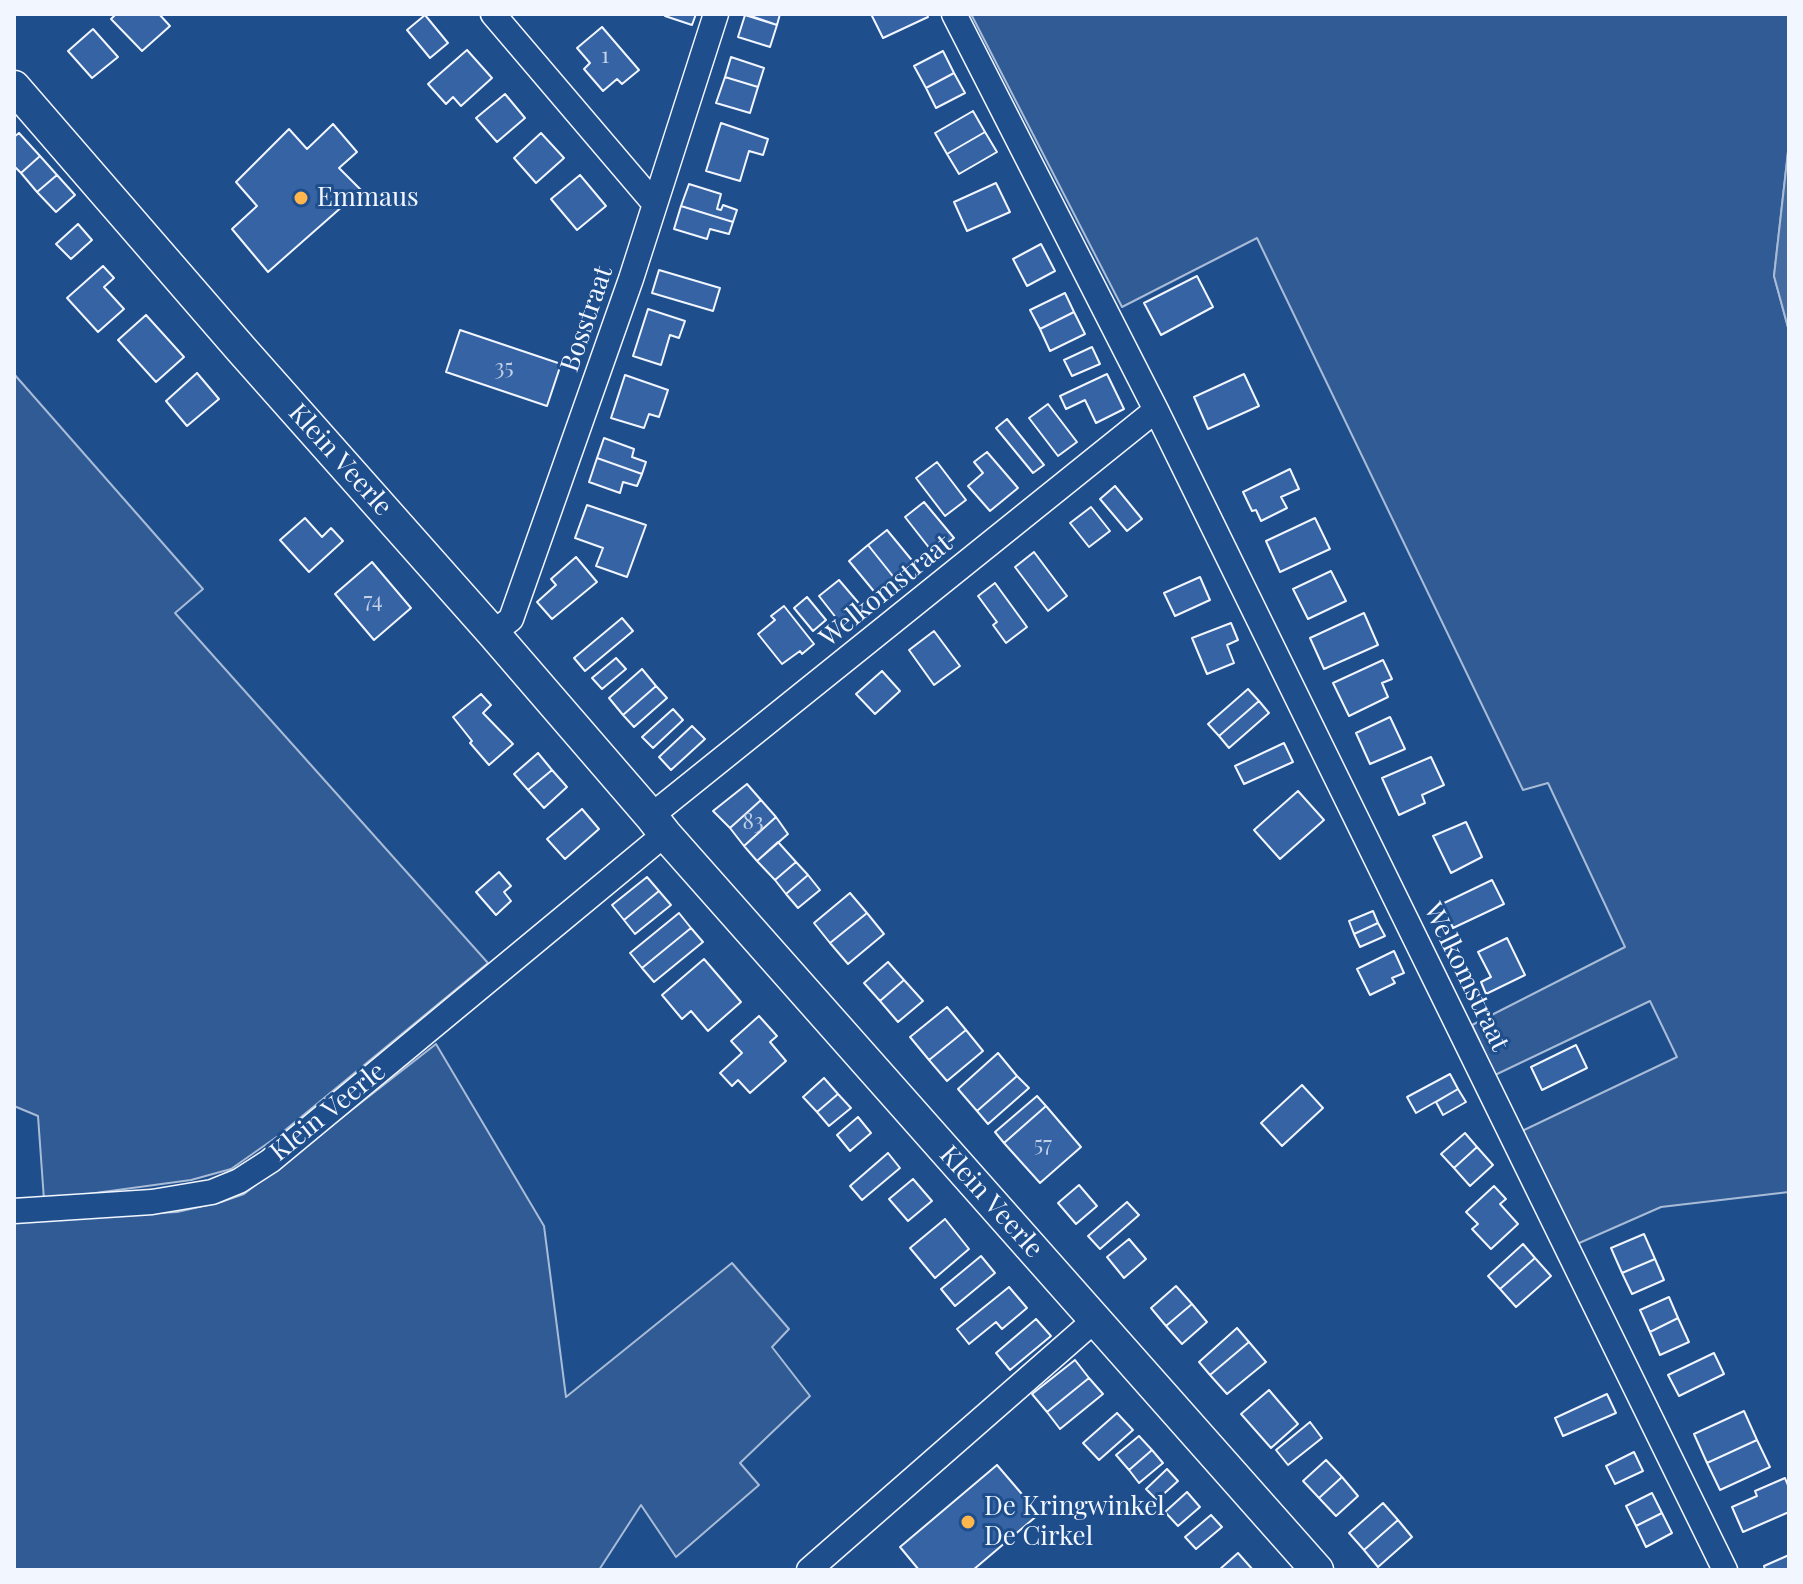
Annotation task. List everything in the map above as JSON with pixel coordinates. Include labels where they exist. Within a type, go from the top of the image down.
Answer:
[{"type":"main road","name":"Klein Veerle","points":[[14,87],[658,825],[1317,1570]]},
{"type":"street","points":[[493,14],[654,203]]},
{"type":"street","name":"Bosstraat","points":[[493,633],[511,619],[631,279],[716,14]]},
{"type":"street","name":"Welkomstraat","points":[[954,14],[1156,410],[1725,1570]]},
{"type":"street","name":"Welkomstraat","points":[[658,825],[1156,410]]},
{"type":"street","name":"Klein Veerle","points":[[14,1211],[152,1202],[212,1192],[239,1181],[270,1161],[658,825]]},
{"type":"street","points":[[809,1570],[1096,1319]]},
{"type":"shaded area","points":[[971,14],[1789,14],[1789,143],[1774,276],[1789,331],[1789,1192],[1661,1207],[1577,1244],[1522,1131],[1677,1057],[1650,1001],[1495,1075],[1472,1025],[1625,947],[1548,783],[1523,790],[1257,238],[1122,307]]},
{"type":"shaded area","points":[[1789,143],[1789,331],[1774,276]]},
{"type":"shaded area","points":[[14,374],[203,589],[175,613],[488,963],[278,1136],[231,1169],[191,1180],[44,1200],[38,1116],[14,1106]]},
{"type":"shaded area","points":[[436,1044],[544,1226],[566,1397],[732,1263],[789,1329],[772,1347],[810,1396],[740,1463],[759,1485],[676,1557],[641,1505],[599,1570],[14,1570],[14,1221],[177,1212],[244,1194]]},
{"type":"building","points":[[116,14],[159,14],[170,26],[142,51],[111,19]]},
{"type":"building","points":[[665,14],[696,14],[692,25]]},
{"type":"building","points":[[745,14],[780,14],[777,25]]},
{"type":"building","points":[[871,14],[926,14],[928,17],[883,38]]},
{"type":"building","points":[[425,15],[448,43],[430,58],[407,30]]},
{"type":"building","points":[[745,15],[777,25],[770,47],[738,37]]},
{"type":"building","points":[[602,27],[639,70],[622,84],[617,79],[603,91],[584,69],[590,63],[577,48]]},
{"type":"building","points":[[93,29],[118,57],[92,78],[68,51]]},
{"type":"building","points":[[467,50],[492,78],[461,106],[453,97],[446,104],[428,84]]},
{"type":"building","points":[[943,51],[954,73],[926,88],[914,66]]},
{"type":"building","points":[[731,57],[764,68],[758,87],[725,77]]},
{"type":"building","points":[[954,73],[965,93],[936,108],[926,88]]},
{"type":"building","points":[[725,77],[758,87],[750,113],[716,103]]},
{"type":"building","points":[[505,94],[525,118],[497,142],[476,118]]},
{"type":"building","points":[[973,111],[985,132],[947,154],[935,133]]},
{"type":"building","points":[[721,123],[768,139],[763,155],[749,151],[740,181],[706,171]]},
{"type":"building","name":"Emmaus","points":[[333,124],[357,152],[339,168],[361,190],[268,272],[232,229],[257,206],[236,182],[289,129],[307,149]]},
{"type":"building","points":[[985,132],[997,152],[959,174],[947,154]]},
{"type":"building","points":[[19,133],[40,156],[21,173],[14,166],[14,137]]},
{"type":"building","points":[[541,133],[564,158],[536,183],[514,158]]},
{"type":"building","points":[[40,156],[57,175],[37,192],[21,173]]},
{"type":"building","points":[[57,175],[75,195],[56,212],[37,192]]},
{"type":"building","points":[[580,175],[606,206],[577,230],[551,199]]},
{"type":"building","points":[[996,183],[1010,212],[967,231],[954,202]]},
{"type":"building","points":[[689,184],[721,194],[717,209],[721,210],[723,205],[737,210],[733,222],[681,206]]},
{"type":"building","points":[[681,206],[733,222],[729,234],[710,229],[707,239],[674,229]]},
{"type":"building","points":[[78,224],[92,240],[71,259],[56,244]]},
{"type":"building","points":[[1041,244],[1055,271],[1027,286],[1013,259]]},
{"type":"building","points":[[103,266],[114,278],[104,287],[124,309],[98,332],[67,298]]},
{"type":"building","points":[[659,270],[720,288],[713,311],[652,293]]},
{"type":"building","points":[[1197,276],[1213,307],[1161,335],[1144,303]]},
{"type":"building","points":[[1065,293],[1074,312],[1040,329],[1030,310]]},
{"type":"building","points":[[648,309],[685,321],[679,338],[670,335],[661,365],[633,356]]},
{"type":"building","points":[[1074,312],[1085,334],[1050,351],[1040,329]]},
{"type":"building","points":[[146,315],[184,357],[156,382],[118,340]]},
{"type":"building","points":[[460,330],[561,364],[547,406],[446,372]]},
{"type":"building","points":[[1092,347],[1100,364],[1072,376],[1064,360]]},
{"type":"building","points":[[197,373],[219,399],[187,426],[166,401]]},
{"type":"building","points":[[1107,374],[1124,409],[1096,423],[1085,400],[1066,409],[1060,396]]},
{"type":"building","points":[[1244,374],[1259,406],[1208,429],[1194,397]]},
{"type":"building","points":[[625,375],[668,390],[659,417],[649,414],[644,428],[611,418]]},
{"type":"building","points":[[1048,404],[1077,442],[1058,456],[1029,418]]},
{"type":"building","points":[[1007,419],[1044,465],[1033,473],[996,428]]},
{"type":"building","points":[[604,438],[634,449],[632,457],[646,462],[642,474],[597,458]]},
{"type":"building","points":[[987,452],[1018,488],[990,511],[968,486],[983,473],[974,462]]},
{"type":"building","points":[[597,458],[642,474],[637,486],[623,482],[620,493],[589,482]]},
{"type":"building","points":[[937,462],[966,500],[945,516],[916,478]]},
{"type":"building","points":[[1290,469],[1299,489],[1281,497],[1287,508],[1261,521],[1243,492]]},
{"type":"building","points":[[1115,486],[1142,519],[1127,531],[1100,499]]},
{"type":"building","points":[[924,502],[954,538],[934,554],[905,517]]},
{"type":"building","points":[[587,505],[646,525],[627,577],[596,566],[603,548],[575,538]]},
{"type":"building","points":[[1091,507],[1110,531],[1089,547],[1070,523]]},
{"type":"building","points":[[305,518],[322,537],[331,528],[343,541],[309,572],[280,540]]},
{"type":"building","points":[[1315,518],[1330,549],[1280,572],[1266,541]]},
{"type":"building","points":[[887,530],[915,564],[896,580],[868,545]]},
{"type":"building","points":[[868,545],[896,580],[877,595],[849,561]]},
{"type":"building","points":[[1034,552],[1067,596],[1048,611],[1015,567]]},
{"type":"building","points":[[576,557],[597,582],[552,619],[537,602],[556,585],[551,579]]},
{"type":"building","points":[[372,562],[411,608],[374,640],[335,594]]},
{"type":"building","points":[[1331,571],[1346,601],[1308,619],[1293,589]]},
{"type":"building","points":[[1200,577],[1210,600],[1175,616],[1164,593]]},
{"type":"building","points":[[839,580],[862,607],[841,624],[819,596]]},
{"type":"building","points":[[995,583],[1027,627],[1006,643],[993,625],[997,622],[978,596]]},
{"type":"building","points":[[807,597],[826,620],[813,631],[794,608]]},
{"type":"building","points":[[784,606],[814,644],[782,664],[758,634],[775,620],[771,616]]},
{"type":"building","points":[[1364,613],[1378,645],[1324,669],[1310,638]]},
{"type":"building","points":[[622,618],[633,631],[585,671],[574,658]]},
{"type":"building","points":[[1231,623],[1238,640],[1227,645],[1234,663],[1207,674],[1192,638]]},
{"type":"building","points":[[934,631],[960,666],[934,685],[909,650]]},
{"type":"building","points":[[616,658],[626,669],[602,689],[592,678]]},
{"type":"building","points":[[1383,660],[1392,679],[1382,683],[1388,697],[1349,716],[1333,683]]},
{"type":"building","points":[[642,669],[656,686],[623,715],[609,698]]},
{"type":"building","points":[[882,671],[900,691],[875,714],[856,694]]},
{"type":"building","points":[[656,686],[667,698],[634,727],[623,715]]},
{"type":"building","points":[[1248,689],[1259,701],[1219,736],[1208,724]]},
{"type":"building","points":[[481,694],[491,705],[483,713],[513,744],[489,765],[453,717]]},
{"type":"building","points":[[1259,701],[1269,713],[1229,748],[1219,736]]},
{"type":"building","points":[[673,709],[683,720],[653,748],[642,737]]},
{"type":"building","points":[[1390,717],[1405,749],[1370,764],[1356,733]]},
{"type":"building","points":[[692,726],[705,739],[671,770],[659,757]]},
{"type":"building","points":[[1284,743],[1293,762],[1244,784],[1235,766]]},
{"type":"building","points":[[538,753],[552,770],[528,790],[514,774]]},
{"type":"building","points":[[1431,757],[1444,785],[1422,795],[1425,803],[1399,815],[1382,778]]},
{"type":"building","points":[[552,770],[567,787],[544,808],[528,790]]},
{"type":"building","points":[[747,784],[761,800],[730,828],[713,811]]},
{"type":"building","points":[[1298,791],[1324,820],[1280,859],[1254,830]]},
{"type":"building","points":[[761,800],[776,817],[744,846],[730,828]]},
{"type":"building","points":[[582,809],[599,829],[565,859],[547,839]]},
{"type":"building","points":[[776,817],[788,834],[757,861],[744,846]]},
{"type":"building","points":[[1466,822],[1482,857],[1451,873],[1433,836]]},
{"type":"building","points":[[778,842],[796,862],[775,880],[757,861]]},
{"type":"building","points":[[796,862],[808,875],[786,894],[775,880]]},
{"type":"building","points":[[499,872],[511,886],[504,892],[511,901],[496,915],[476,892]]},
{"type":"building","points":[[808,875],[820,890],[798,908],[786,894]]},
{"type":"building","points":[[647,877],[659,891],[624,920],[612,905]]},
{"type":"building","points":[[1492,880],[1504,904],[1453,928],[1442,904]]},
{"type":"building","points":[[659,891],[671,905],[635,934],[624,920]]},
{"type":"building","points":[[850,893],[867,913],[830,943],[814,923]]},
{"type":"building","points":[[1373,911],[1378,923],[1354,934],[1349,921]]},
{"type":"building","points":[[679,913],[691,928],[642,968],[630,953]]},
{"type":"building","points":[[867,913],[884,934],[848,964],[830,943]]},
{"type":"building","points":[[1378,923],[1385,936],[1360,947],[1354,934]]},
{"type":"building","points":[[691,928],[703,942],[654,982],[642,968]]},
{"type":"building","points":[[1507,938],[1525,975],[1486,994],[1481,982],[1491,977],[1478,952]]},
{"type":"building","points":[[1394,951],[1404,973],[1392,978],[1395,983],[1370,995],[1357,969]]},
{"type":"building","points":[[704,959],[741,1002],[708,1031],[691,1011],[682,1019],[662,995]]},
{"type":"building","points":[[888,962],[904,980],[880,1001],[864,983]]},
{"type":"building","points":[[904,980],[923,1001],[898,1022],[880,1001]]},
{"type":"building","points":[[947,1007],[966,1030],[929,1060],[910,1037]]},
{"type":"building","points":[[759,1016],[777,1036],[770,1042],[786,1061],[750,1093],[738,1080],[732,1086],[720,1073],[742,1053],[731,1041]]},
{"type":"building","points":[[966,1030],[983,1051],[947,1081],[929,1060]]},
{"type":"building","points":[[1576,1045],[1587,1068],[1542,1090],[1531,1067]]},
{"type":"building","points":[[998,1053],[1017,1076],[977,1111],[958,1089]]},
{"type":"building","points":[[1450,1074],[1458,1089],[1416,1113],[1407,1097]]},
{"type":"building","points":[[1017,1076],[1029,1088],[988,1124],[977,1111]]},
{"type":"building","points":[[824,1078],[838,1094],[817,1112],[803,1097]]},
{"type":"building","points":[[1302,1085],[1323,1108],[1282,1146],[1261,1123]]},
{"type":"building","points":[[1458,1089],[1466,1102],[1443,1115],[1436,1102]]},
{"type":"building","points":[[838,1094],[851,1108],[829,1126],[817,1112]]},
{"type":"building","points":[[1037,1096],[1046,1106],[1004,1143],[995,1132]]},
{"type":"building","points":[[1046,1106],[1081,1147],[1040,1183],[1004,1143]]},
{"type":"building","points":[[858,1117],[871,1133],[850,1151],[837,1135]]},
{"type":"building","points":[[1465,1133],[1477,1147],[1454,1168],[1441,1154]]},
{"type":"building","points":[[1477,1147],[1493,1165],[1470,1186],[1454,1168]]},
{"type":"building","points":[[888,1153],[900,1168],[862,1200],[850,1186]]},
{"type":"building","points":[[913,1179],[932,1201],[908,1221],[889,1199]]},
{"type":"building","points":[[1079,1185],[1097,1206],[1076,1224],[1058,1203]]},
{"type":"building","points":[[1494,1186],[1506,1199],[1500,1204],[1518,1224],[1491,1249],[1472,1229],[1478,1224],[1466,1212]]},
{"type":"building","points":[[1127,1202],[1139,1215],[1100,1249],[1088,1236]]},
{"type":"building","points":[[945,1219],[969,1249],[935,1278],[910,1248]]},
{"type":"building","points":[[1644,1234],[1655,1259],[1622,1273],[1611,1248]]},
{"type":"building","points":[[1129,1239],[1146,1259],[1124,1278],[1107,1257]]},
{"type":"building","points":[[1523,1244],[1535,1258],[1500,1289],[1488,1276]]},
{"type":"building","points":[[981,1256],[995,1273],[955,1306],[941,1289]]},
{"type":"building","points":[[1535,1258],[1551,1276],[1516,1307],[1500,1289]]},
{"type":"building","points":[[1655,1259],[1664,1280],[1632,1294],[1622,1273]]},
{"type":"building","points":[[1176,1286],[1192,1304],[1166,1326],[1151,1308]]},
{"type":"building","points":[[1009,1287],[1027,1308],[1002,1329],[996,1322],[969,1344],[957,1329]]},
{"type":"building","points":[[1669,1297],[1678,1318],[1650,1332],[1640,1310]]},
{"type":"building","points":[[1192,1304],[1207,1322],[1182,1344],[1166,1326]]},
{"type":"building","points":[[1678,1318],[1689,1342],[1660,1355],[1650,1332]]},
{"type":"building","points":[[1036,1319],[1051,1336],[1010,1370],[996,1353]]},
{"type":"building","points":[[1237,1328],[1249,1342],[1210,1375],[1199,1362]]},
{"type":"building","points":[[1249,1342],[1266,1362],[1227,1394],[1210,1375]]},
{"type":"building","points":[[1714,1353],[1724,1374],[1679,1396],[1668,1375]]},
{"type":"building","points":[[1075,1360],[1089,1378],[1047,1412],[1032,1394]]},
{"type":"building","points":[[1089,1378],[1103,1394],[1060,1429],[1047,1412]]},
{"type":"building","points":[[1269,1390],[1298,1424],[1271,1448],[1241,1414]]},
{"type":"building","points":[[1607,1394],[1616,1413],[1563,1436],[1555,1418]]},
{"type":"building","points":[[1744,1411],[1757,1440],[1707,1463],[1694,1434]]},
{"type":"building","points":[[1117,1413],[1133,1430],[1099,1460],[1083,1443]]},
{"type":"building","points":[[1310,1422],[1322,1438],[1288,1465],[1276,1450]]},
{"type":"building","points":[[1139,1436],[1152,1450],[1129,1470],[1116,1455]]},
{"type":"building","points":[[1757,1440],[1770,1467],[1720,1490],[1707,1463]]},
{"type":"building","points":[[1152,1450],[1163,1463],[1139,1483],[1129,1470]]},
{"type":"building","points":[[1634,1452],[1643,1471],[1615,1484],[1606,1466]]},
{"type":"building","points":[[1326,1460],[1342,1477],[1319,1498],[1303,1481]]},
{"type":"building","points":[[997,1465],[1039,1514],[973,1570],[919,1570],[900,1547]]},
{"type":"building","points":[[1167,1469],[1178,1481],[1157,1500],[1146,1489]]},
{"type":"building","points":[[1342,1477],[1358,1496],[1336,1516],[1319,1498]]},
{"type":"building","points":[[1785,1478],[1789,1488],[1789,1512],[1743,1532],[1732,1507],[1757,1496],[1755,1491]]},
{"type":"building","points":[[1187,1492],[1200,1507],[1178,1526],[1165,1512]]},
{"type":"building","points":[[1652,1493],[1662,1513],[1636,1526],[1626,1506]]},
{"type":"building","points":[[1383,1503],[1398,1520],[1364,1550],[1349,1533]]},
{"type":"building","points":[[1662,1513],[1672,1533],[1646,1547],[1636,1526]]},
{"type":"building","points":[[1211,1515],[1222,1527],[1196,1549],[1185,1537]]},
{"type":"building","points":[[1398,1520],[1412,1537],[1378,1567],[1364,1550]]},
{"type":"building","points":[[1238,1553],[1253,1570],[1219,1570]]},
{"type":"building","points":[[1789,1555],[1789,1570],[1765,1570],[1764,1566]]},
{"type":"place","name":"Emmaus","points":[[301,198]]},
{"type":"place","name":"De Kringwinkel De Cirkel","points":[[968,1522]]}]
